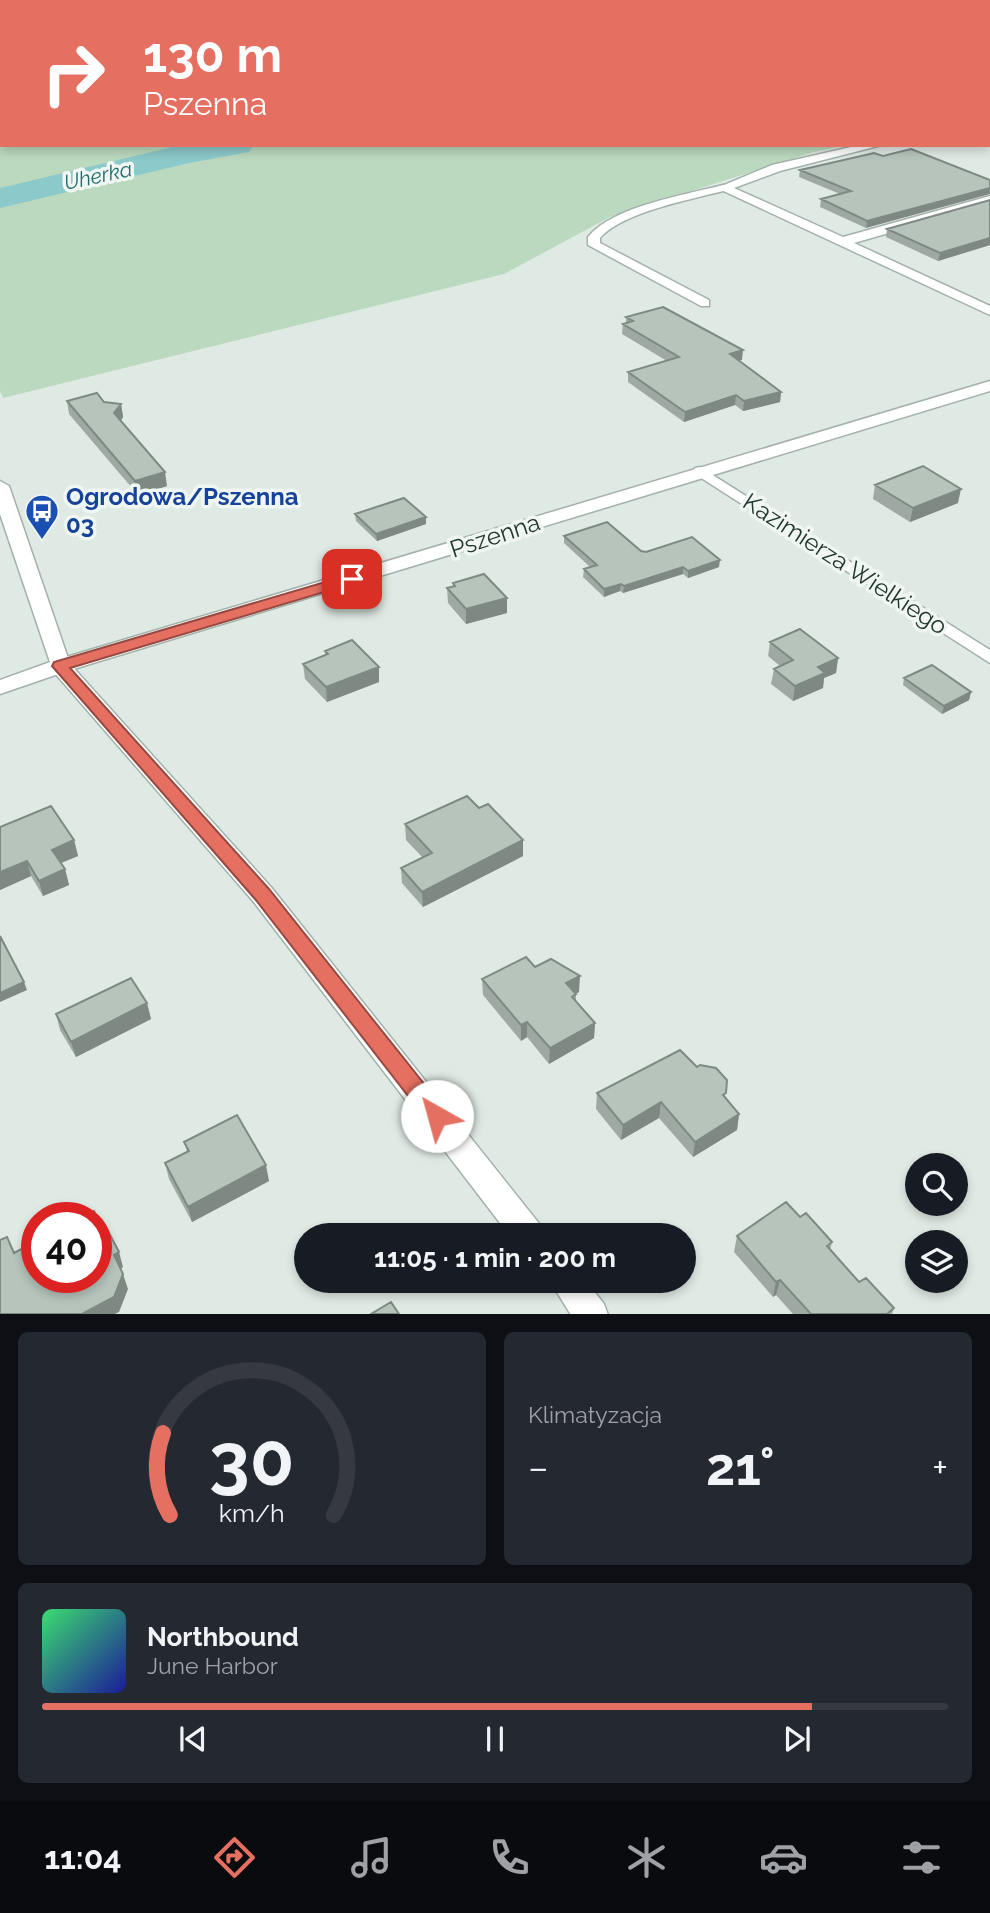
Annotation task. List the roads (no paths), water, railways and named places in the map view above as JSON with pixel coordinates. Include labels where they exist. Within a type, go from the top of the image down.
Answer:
[{"type":"street","points":[[723,188],[776,168],[867,147]]},
{"type":"street","points":[[723,188],[845,241],[874,260],[990,311]]},
{"type":"street","points":[[845,241],[990,200]]},
{"type":"street","name":"Pszenna","points":[[0,687],[60,666],[448,551],[700,471],[990,386]]},
{"type":"street","points":[[0,486],[60,666],[262,894],[520,1223]]},
{"type":"street","points":[[575,1293],[592,1314]]},
{"type":"lane","points":[[705,303],[594,245],[594,237],[605,225],[656,206],[723,188]]},
{"type":"lane","name":"Kazimierza Wielkiego","points":[[700,471],[990,658]]},
{"type":"waterway","name":"Uherka","points":[[0,198],[189,153],[226,147]]},
{"type":"place","name":"Ogrodowa/Pszenna 03","points":[[42,541]]}]
